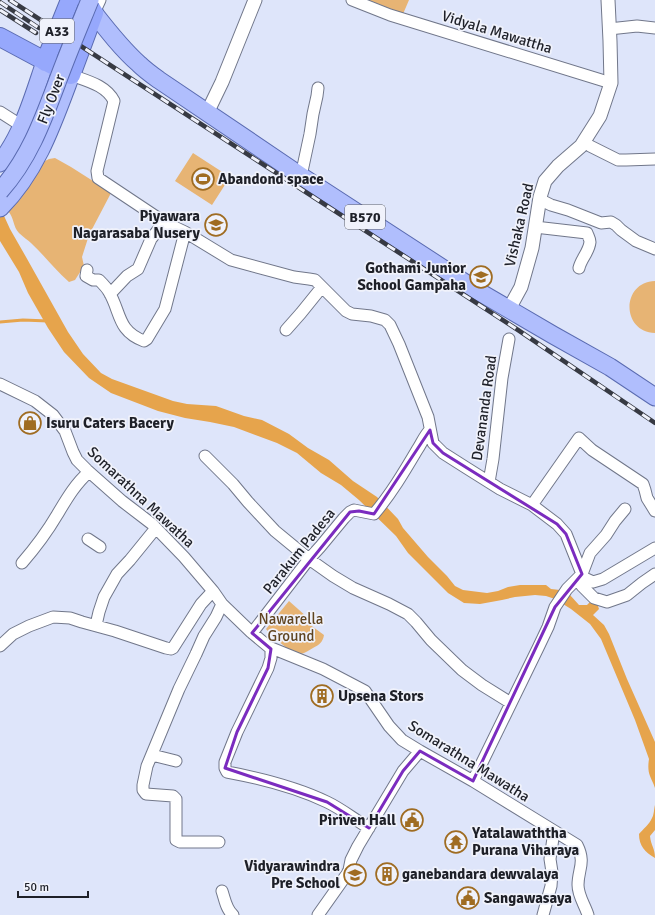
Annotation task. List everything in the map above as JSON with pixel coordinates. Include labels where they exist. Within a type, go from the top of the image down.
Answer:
[{"type":"highway","name":"A33","points":[[45,62],[70,0]]},
{"type":"highway","name":"A33","points":[[0,38],[71,75],[93,3]]},
{"type":"main road","name":"Fly Over","points":[[0,178],[18,152],[30,127],[79,0]]},
{"type":"main road","name":"Fly Over","points":[[1,201],[38,131],[93,3]]},
{"type":"main road","name":"B570","points":[[93,3],[112,37],[140,65],[158,80],[301,176],[476,290],[610,367],[655,398]]},
{"type":"main road","points":[[0,163],[22,126],[45,62]]},
{"type":"main road","points":[[1,201],[28,173],[36,160],[50,130],[71,75]]},
{"type":"street","points":[[207,113],[222,82],[255,0]]},
{"type":"street","name":"Vidyala Mawattha","points":[[352,0],[390,15],[611,83]]},
{"type":"street","name":"Vishaka Road","points":[[509,309],[521,287],[532,248],[540,198],[545,181],[558,166],[581,146],[600,116],[611,83],[608,0]]},
{"type":"street","points":[[609,29],[637,26],[655,28]]},
{"type":"street","points":[[71,75],[96,84],[110,95],[114,101],[97,171],[98,178],[164,222],[185,232],[231,260],[294,277],[315,280],[346,311],[352,314],[371,316],[385,320],[390,325],[397,339],[409,372],[422,398],[428,417],[433,443],[443,453],[500,489],[532,505],[557,524],[566,534],[582,586],[594,598],[607,602],[627,595],[655,574]]},
{"type":"street","points":[[301,176],[318,88]]},
{"type":"street","points":[[0,112],[22,126]]},
{"type":"street","points":[[585,140],[590,146],[618,160],[655,158]]},
{"type":"street","points":[[540,198],[551,205],[601,223],[611,222],[636,241],[655,249]]},
{"type":"street","points":[[110,294],[127,276],[138,269],[151,239],[164,222]]},
{"type":"street","points":[[535,227],[587,233],[590,242],[579,268]]},
{"type":"street","points":[[87,270],[86,276],[93,280],[99,280],[109,291],[126,330],[144,341],[147,339],[165,309],[185,232]]},
{"type":"street","points":[[286,330],[302,313],[322,287]]},
{"type":"street","name":"Devananda Road","points":[[489,482],[502,378],[509,339]]},
{"type":"street","name":"Somarathna Mawatha","points":[[0,384],[35,401],[53,415],[65,432],[77,460],[122,501],[156,528],[184,557],[222,604],[269,647],[323,669],[365,691],[389,726],[402,740],[420,752],[473,781],[577,845],[581,853],[578,885],[581,901],[588,915]]},
{"type":"street","name":"Parakum Padesa","points":[[252,633],[309,559],[350,512],[354,510],[374,514],[391,492],[425,434],[430,430]]},
{"type":"street","points":[[532,505],[579,438],[592,450],[643,484],[647,498],[655,511]]},
{"type":"street","points":[[205,456],[276,531],[309,559],[353,588],[408,614],[431,640],[462,670],[482,685],[511,702]]},
{"type":"street","points":[[22,563],[42,539],[68,497],[89,472]]},
{"type":"street","points":[[473,781],[548,627],[555,607],[567,590],[580,576],[590,553],[625,508]]},
{"type":"street","points":[[96,625],[104,597],[116,574],[130,560],[156,528]]},
{"type":"street","points":[[88,539],[100,547]]},
{"type":"street","points":[[580,576],[593,582],[603,579],[655,548]]},
{"type":"street","points":[[0,646],[13,634],[53,617],[70,618],[115,630],[171,649],[201,604],[213,591]]},
{"type":"street","points":[[219,842],[180,842],[176,840],[176,799],[174,797],[146,794],[143,790],[143,785],[152,755],[180,689],[204,636],[222,604]]},
{"type":"street","points":[[271,648],[271,658],[268,668],[237,732],[225,762],[227,772],[265,780],[327,802],[369,828]]},
{"type":"street","points":[[318,915],[348,874],[351,860],[358,846],[403,771],[420,752]]},
{"type":"street","points":[[152,755],[176,761]]},
{"type":"street","points":[[543,915],[551,886],[552,872],[550,859],[554,831]]},
{"type":"street","points":[[222,891],[226,905],[233,915]]},
{"type":"highlighted area","points":[[430,430],[433,443],[443,453],[557,524],[566,534],[582,574],[555,607],[473,781],[420,751],[403,771],[369,828],[327,802],[225,768],[237,732],[268,668],[271,649],[252,633],[350,512],[359,511],[374,514]]},
{"type":"green space","points":[[368,0],[409,0],[403,14]]},
{"type":"green space","name":"Abandond space","points":[[193,153],[230,177],[212,205],[175,181]]},
{"type":"green space","points":[[55,158],[108,189],[111,193],[89,235],[82,257],[84,266],[75,280],[69,282],[30,242],[19,233],[8,211],[21,198],[43,162]]},
{"type":"green space","points":[[655,281],[655,333],[644,331],[636,325],[631,316],[630,307],[631,298],[636,289],[644,283]]},
{"type":"green space","name":"Nawarella Ground","points":[[289,601],[307,617],[309,624],[324,635],[323,640],[319,644],[301,654],[293,652],[277,640],[266,629]]},
{"type":"shaded area","points":[[0,207],[10,229],[68,332],[83,354],[101,373],[112,379],[173,401],[187,404],[216,406],[244,416],[262,420],[289,434],[308,448],[329,460],[353,481],[377,497],[398,519],[403,528],[428,557],[455,586],[463,590],[487,593],[520,585],[546,585],[551,589],[560,590],[570,595],[579,605],[587,605],[591,601],[597,603],[599,609],[593,615],[604,625],[609,634],[655,742],[655,788],[649,772],[649,759],[635,720],[601,639],[590,624],[571,609],[555,599],[546,596],[535,595],[515,597],[480,604],[464,603],[448,593],[408,553],[396,536],[359,500],[341,485],[321,473],[297,453],[277,443],[234,427],[185,418],[158,411],[111,393],[89,378],[64,352],[48,328],[28,293],[19,272],[0,241]]},
{"type":"shaded area","points":[[655,805],[655,830],[650,836],[655,858],[643,848],[640,842],[639,834],[651,820]]},
{"type":"waterway","points":[[0,322],[23,320],[48,321]]},
{"type":"railway","points":[[10,0],[518,330],[655,423]]},
{"type":"railway","points":[[0,2],[39,28]]},
{"type":"railway","points":[[0,10],[36,33]]},
{"type":"place","name":"Abandond space","points":[[203,179]]},
{"type":"place","name":"Piyawara Nagarasaba Nusery","points":[[216,225]]},
{"type":"place","name":"Gothami Junior School Gampaha","points":[[481,277]]},
{"type":"place","name":"Isuru Caters Bacery","points":[[30,423]]},
{"type":"place","name":"Upsena Stors","points":[[322,696]]},
{"type":"place","name":"Piriven Hall","points":[[412,820]]},
{"type":"place","name":"Yatalawaththa Purana Viharaya","points":[[456,842]]},
{"type":"place","name":"ganebandara dewvalaya","points":[[387,874]]},
{"type":"place","name":"Vidyarawindra Pre School","points":[[355,875]]},
{"type":"place","name":"Sangawasaya","points":[[468,898]]}]
